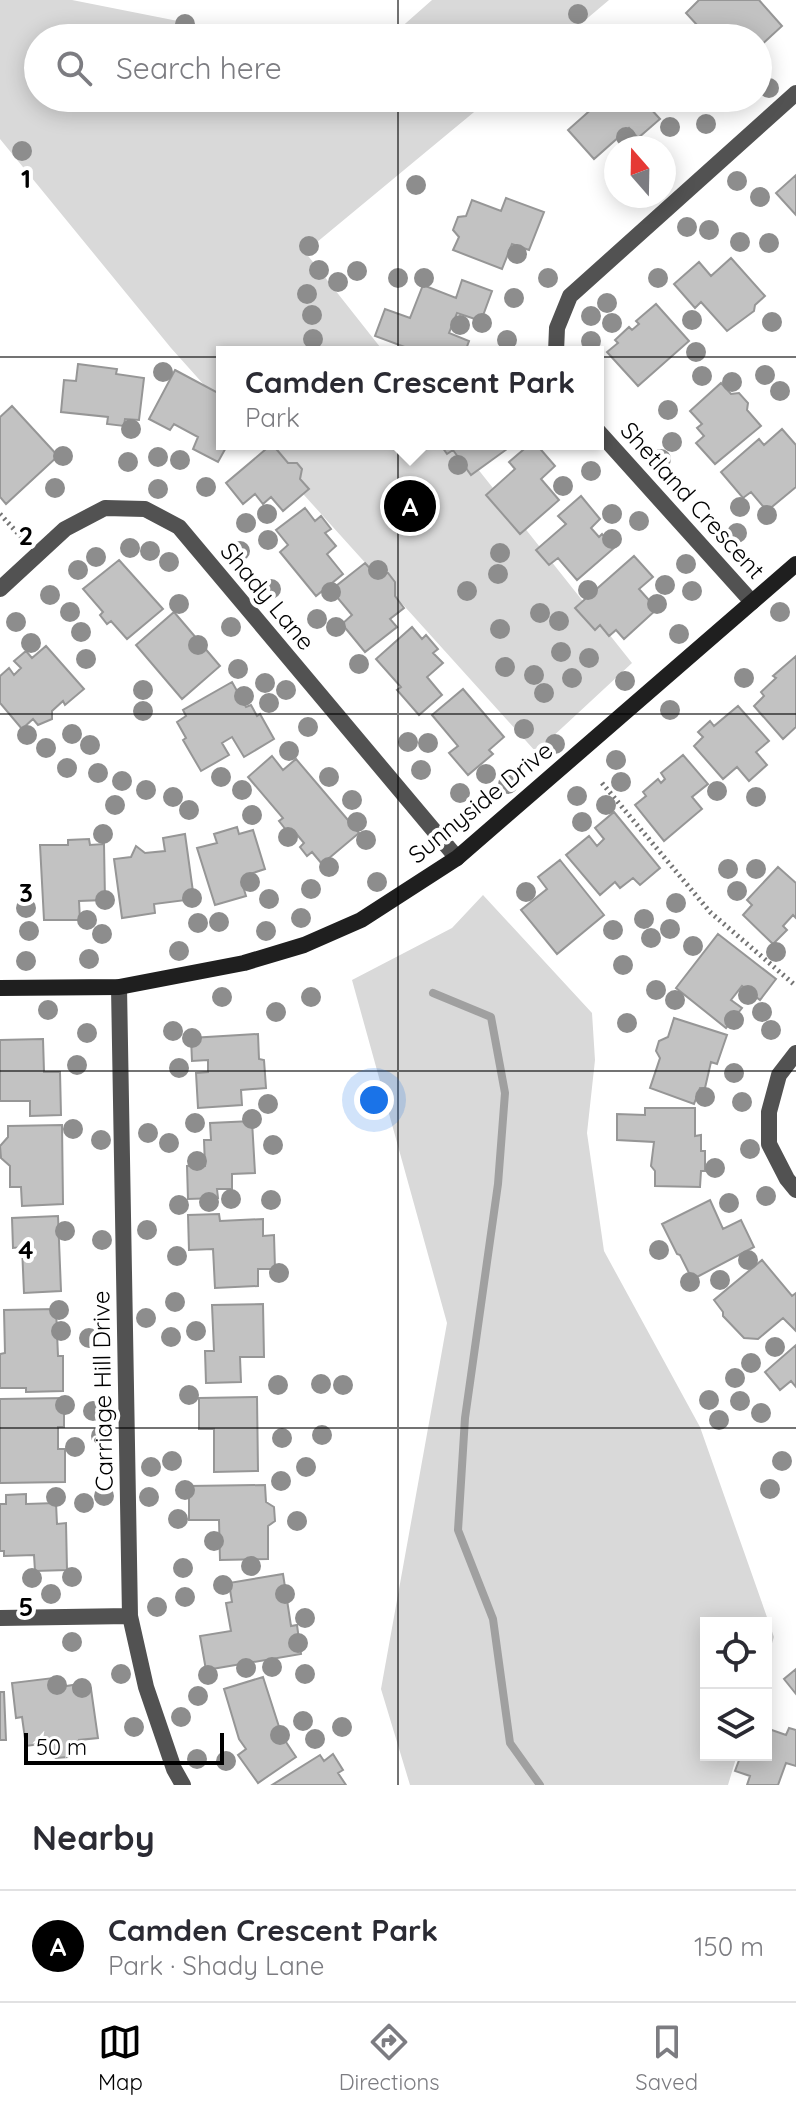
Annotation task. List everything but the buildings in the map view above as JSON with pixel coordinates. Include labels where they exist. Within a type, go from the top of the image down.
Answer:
[{"type":"street","points":[[556,346],[557,328],[570,296],[796,93]]},
{"type":"street","name":"Shetland Crescent","points":[[604,438],[752,602]]},
{"type":"street","name":"Shady Lane","points":[[0,589],[65,529],[105,508],[145,509],[179,527],[457,858]]},
{"type":"street","name":"Sunnyside Drive","points":[[0,988],[119,987],[244,963],[304,945],[361,920],[457,858],[796,564]]},
{"type":"street","name":"Carriage Hill Drive","points":[[119,987],[130,1616],[146,1687],[174,1769],[183,1785]]},
{"type":"street","points":[[796,1053],[779,1075],[769,1112],[769,1144],[796,1190]]},
{"type":"street","points":[[0,1618],[130,1616]]},
{"type":"path","points":[[0,514],[29,545]]},
{"type":"path","points":[[602,783],[710,912],[796,986]]},
{"type":"shaded area","points":[[0,0],[72,0],[193,24],[24,24],[24,112],[474,112],[305,252],[379,346],[216,346],[216,398],[0,139]]},
{"type":"shaded area","points":[[432,0],[609,0],[581,24],[405,24]]},
{"type":"shaded area","points":[[263,450],[463,450],[632,663],[536,752]]},
{"type":"shaded area","points":[[483,895],[592,1013],[595,1060],[587,1133],[604,1251],[700,1427],[767,1617],[700,1617],[700,1761],[735,1761],[728,1785],[410,1785],[381,1689],[447,1323],[352,980],[452,928]]},
{"type":"waterway","points":[[433,993],[491,1017],[505,1093],[498,1184],[465,1418],[458,1530],[493,1619],[510,1743],[540,1785]]},
{"type":"place","name":"Camden Crescent Park","points":[[410,506]]}]
